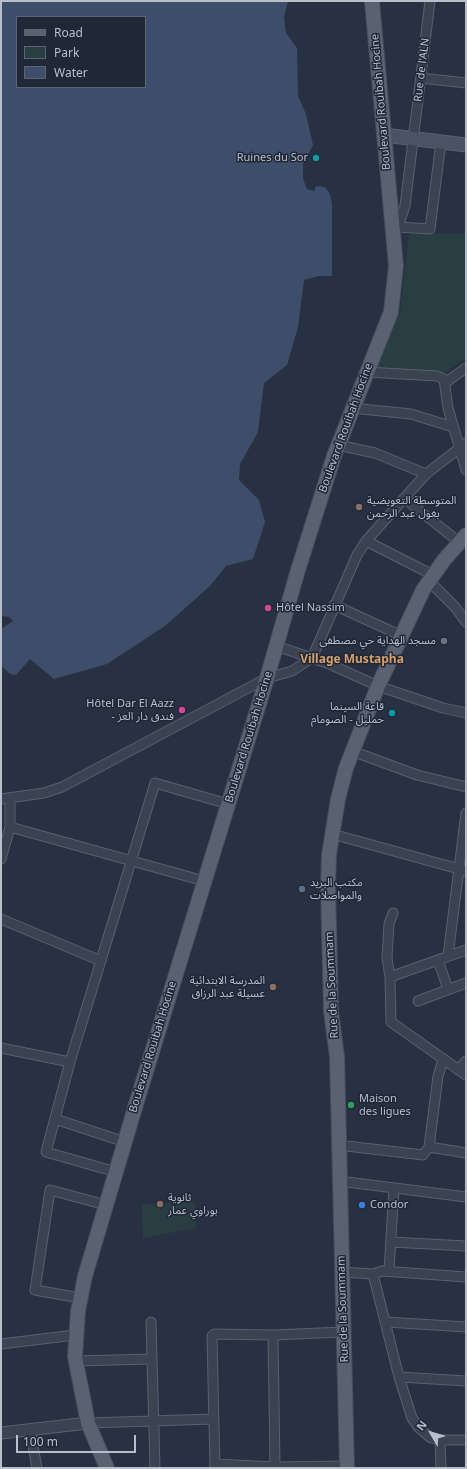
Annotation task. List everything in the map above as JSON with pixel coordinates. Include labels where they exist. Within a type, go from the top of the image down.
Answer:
[{"type":"main road","name":"Boulevard Rouibah Hocine","points":[[107,1468],[88,1423],[76,1360],[76,1335],[80,1298],[124,1142],[268,678],[300,562],[338,445],[391,312],[396,266],[396,231],[384,135],[372,1]]},
{"type":"main road","points":[[384,135],[466,145]]},
{"type":"main road","name":"Rue de la Soummam","points":[[347,1467],[337,1057],[331,1011],[328,887],[332,834],[338,799],[352,751],[378,686],[430,577],[463,539]]},
{"type":"street","name":"Rue de l'ALN","points":[[396,231],[405,206],[430,1]]},
{"type":"street","points":[[421,78],[466,83]]},
{"type":"street","points":[[396,231],[430,229],[441,142]]},
{"type":"street","points":[[445,383],[466,368]]},
{"type":"street","points":[[366,372],[437,376],[444,379],[453,427],[463,446],[466,470]]},
{"type":"street","points":[[352,408],[410,414],[453,427]]},
{"type":"street","points":[[338,445],[375,453],[426,474]]},
{"type":"street","points":[[1,859],[10,827],[6,799],[44,793],[62,787],[268,678],[292,671],[312,658],[357,555],[366,541],[426,474],[463,446]]},
{"type":"street","points":[[404,498],[463,539]]},
{"type":"street","points":[[366,541],[430,577],[466,622]]},
{"type":"street","points":[[334,605],[402,636]]},
{"type":"street","points":[[276,646],[327,663],[378,686],[443,708],[466,713]]},
{"type":"street","points":[[352,751],[417,774],[466,787]]},
{"type":"street","points":[[116,1172],[46,1152],[70,1062],[155,783],[228,804]]},
{"type":"street","points":[[448,956],[462,870],[466,813]]},
{"type":"street","points":[[10,827],[204,881]]},
{"type":"street","points":[[332,834],[462,870]]},
{"type":"street","points":[[393,913],[389,924],[387,958],[390,977],[391,1022],[462,1073],[466,1061]]},
{"type":"street","points":[[1,920],[101,961]]},
{"type":"street","points":[[390,977],[466,950]]},
{"type":"street","points":[[438,960],[448,990]]},
{"type":"street","points":[[418,1001],[466,983]]},
{"type":"street","points":[[1,1048],[70,1062]]},
{"type":"street","points":[[338,1145],[423,1155],[429,1147],[438,1076],[443,1060]]},
{"type":"street","points":[[55,1120],[124,1142]]},
{"type":"street","points":[[429,1147],[466,1153]]},
{"type":"street","points":[[339,1181],[466,1197]]},
{"type":"street","points":[[389,1271],[394,1188]]},
{"type":"street","points":[[80,1298],[35,1290],[50,1190],[106,1205]]},
{"type":"street","points":[[391,1242],[466,1246]]},
{"type":"street","points":[[342,1272],[373,1274],[382,1271],[389,1271],[466,1277]]},
{"type":"street","points":[[373,1274],[399,1377],[412,1418],[426,1435],[440,1440],[466,1440]]},
{"type":"street","points":[[151,1322],[155,1468]]},
{"type":"street","points":[[386,1322],[466,1327]]},
{"type":"street","points":[[343,1332],[273,1335],[215,1334],[212,1336],[215,1466],[347,1467]]},
{"type":"street","points":[[1,1344],[76,1335]]},
{"type":"street","points":[[273,1335],[275,1467]]},
{"type":"street","points":[[76,1360],[152,1359]]},
{"type":"street","points":[[399,1377],[466,1381]]},
{"type":"street","points":[[1,1433],[88,1423],[214,1419]]},
{"type":"street","points":[[30,1430],[37,1468]]},
{"type":"street","points":[[440,1440],[441,1468]]},
{"type":"green space","points":[[409,234],[466,234],[466,357],[446,373],[373,368],[400,312]]},
{"type":"green space","points":[[194,1202],[196,1228],[143,1238],[142,1204]]},
{"type":"water","points":[[1,1],[288,1],[284,17],[286,33],[297,48],[298,96],[306,114],[313,145],[303,164],[303,179],[307,189],[314,191],[316,186],[325,187],[330,194],[332,204],[332,276],[318,276],[304,280],[298,327],[287,365],[264,383],[258,432],[240,464],[239,480],[259,500],[265,522],[253,559],[226,566],[210,586],[165,626],[107,664],[54,679],[30,659],[16,675],[10,674],[1,666],[1,629],[13,621],[9,617],[1,616]]},
{"type":"place","name":"Ruines du Sor","points":[[316,158]]},
{"type":"place","name":"المتوسطة التعويضية بغول عبد الرحمن","points":[[359,507]]},
{"type":"place","name":"Hôtel Nassim","points":[[268,608]]},
{"type":"place","name":"مسجد الهداية حي مصطفى","points":[[444,641]]},
{"type":"place","name":"Hôtel Dar El Aazz - فندق دار العز","points":[[182,710]]},
{"type":"place","name":"قاعة السينما حمليل - الصومام","points":[[392,713]]},
{"type":"place","name":"مكتب البريد والمواصلات","points":[[302,889]]},
{"type":"place","name":"المدرسة الابتدائية عسيلة عبد الرزاق","points":[[273,987]]},
{"type":"place","name":"Maison des ligues","points":[[351,1105]]},
{"type":"place","name":"ثانوية بوراوي عمار","points":[[160,1204]]},
{"type":"place","name":"Condor","points":[[362,1205]]},
{"type":"district","name":"Village Mustapha","points":[[352,660]]}]
